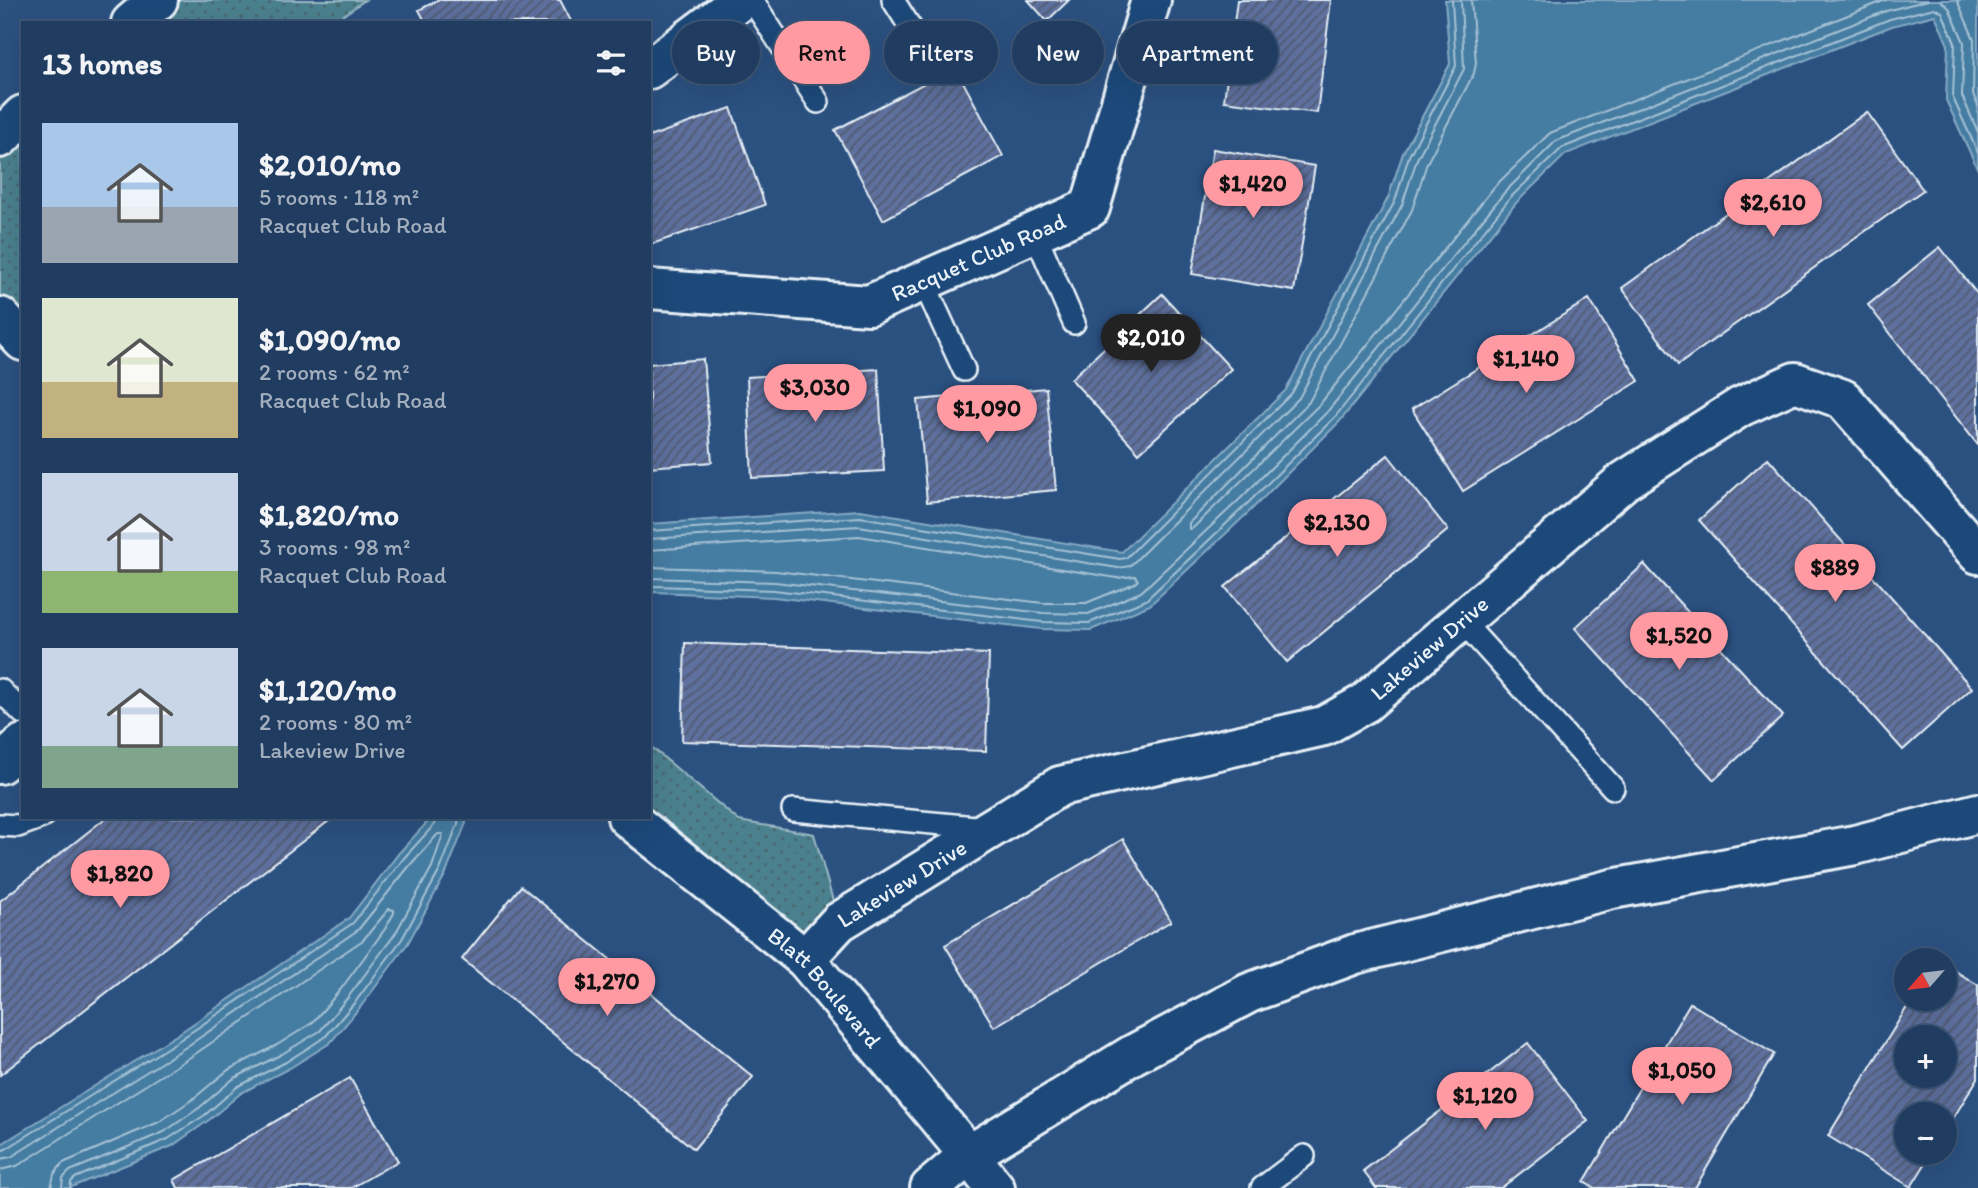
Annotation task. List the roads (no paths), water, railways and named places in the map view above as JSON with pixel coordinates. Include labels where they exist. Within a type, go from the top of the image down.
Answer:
[{"type":"street","points":[[133,21],[158,0]]},
{"type":"street","points":[[651,68],[741,0]]},
{"type":"street","name":"Racquet Club Road","points":[[651,289],[869,306],[1090,208],[1151,0]]},
{"type":"street","points":[[0,138],[21,117]]},
{"type":"street","points":[[0,317],[21,339]]},
{"type":"street","name":"Lakeview Drive","points":[[805,959],[839,922],[1060,786],[1324,726],[1365,703],[1624,481],[1740,407],[1796,382],[1843,399],[1978,554]]},
{"type":"street","points":[[0,764],[21,746]]},
{"type":"street","points":[[930,1188],[969,1155],[1132,1055],[1249,993],[1355,954],[1612,889],[1855,845],[1978,813]]},
{"type":"street","name":"Blatt Boulevard","points":[[630,819],[805,959],[995,1188]]},
{"type":"lane","points":[[752,0],[818,102]]},
{"type":"lane","points":[[893,0],[906,21]]},
{"type":"lane","points":[[1035,233],[1074,323]]},
{"type":"lane","points":[[923,281],[964,370]]},
{"type":"lane","points":[[1461,620],[1613,788]]},
{"type":"lane","points":[[0,690],[21,711]]},
{"type":"lane","points":[[793,810],[992,828]]},
{"type":"lane","points":[[0,825],[18,826],[37,819]]},
{"type":"lane","points":[[1262,1188],[1304,1156]]},
{"type":"water","points":[[1445,0],[1978,0],[1978,170],[1946,100],[1948,45],[1935,15],[1892,26],[1566,154],[1516,203],[1340,421],[1150,605],[1091,630],[1041,629],[774,597],[654,592],[651,594],[651,524],[860,510],[1122,552],[1286,390],[1388,198],[1403,153],[1450,64]]},
{"type":"water","points":[[430,819],[465,819],[446,873],[408,943],[330,1043],[290,1068],[241,1093],[172,1146],[69,1188],[0,1188],[0,1145],[178,1034],[349,918],[399,853]]}]
